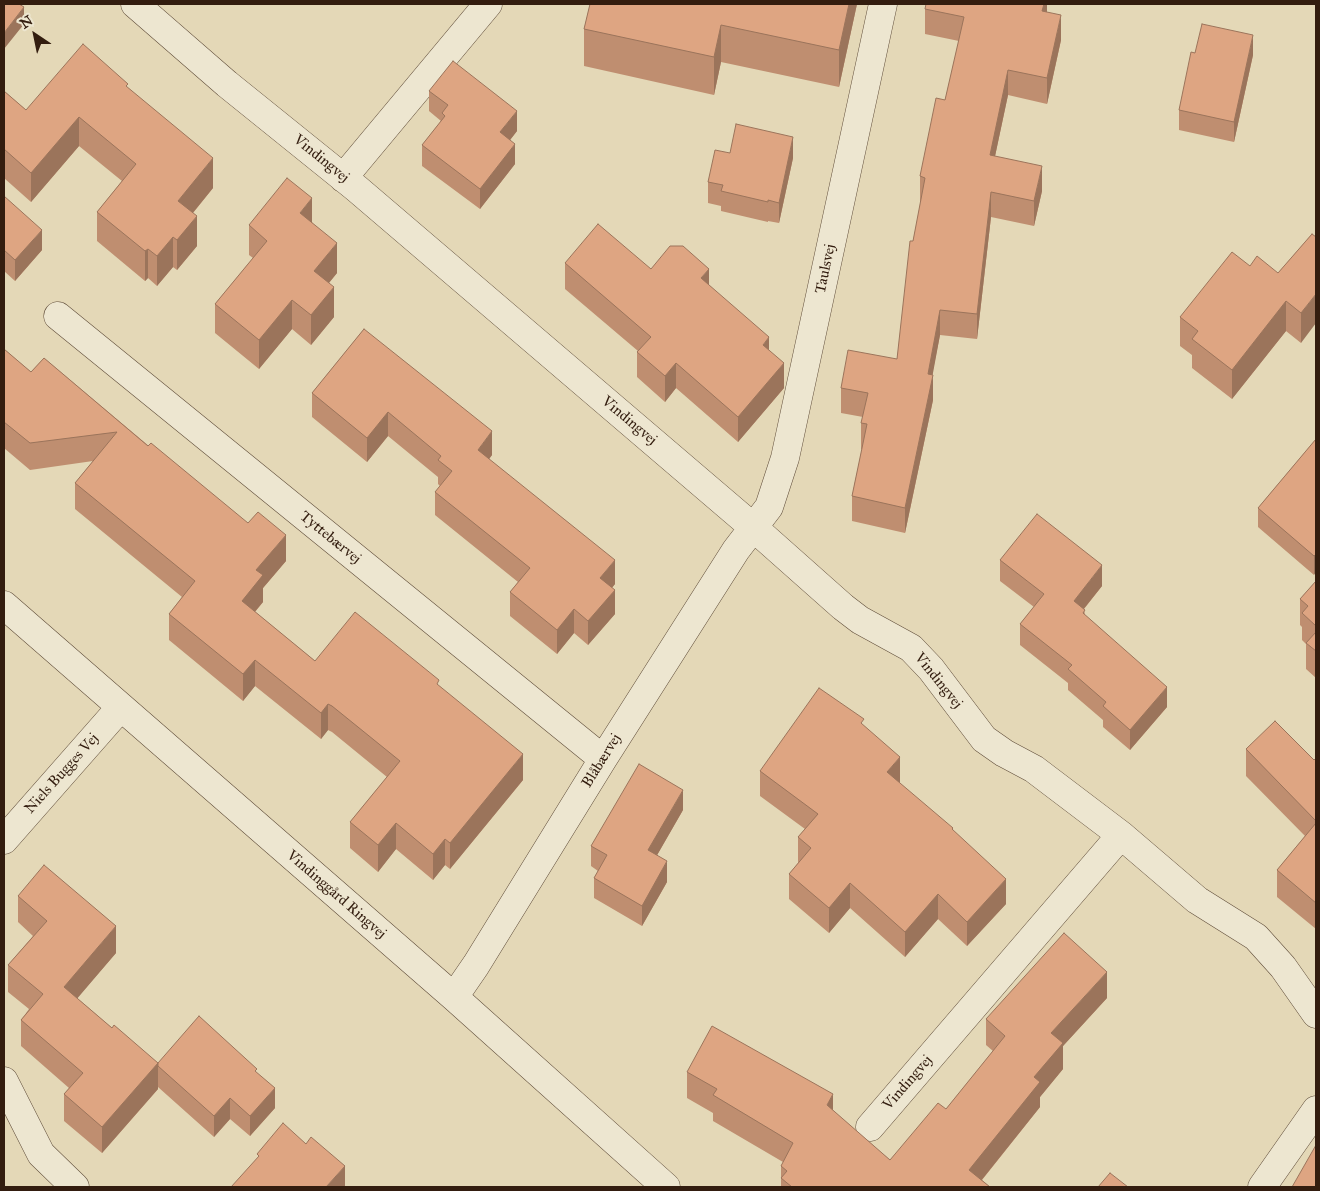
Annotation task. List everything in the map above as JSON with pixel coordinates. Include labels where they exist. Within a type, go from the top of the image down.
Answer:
[{"type":"street","name":"Vindingvej","points":[[135,4],[227,84],[343,178],[849,611],[860,620],[911,648],[932,669],[984,740],[1034,769],[1121,835],[1197,900],[1256,938],[1282,967],[1316,1014]]},
{"type":"street","points":[[343,178],[488,4]]},
{"type":"street","name":"Taulsvej","points":[[754,528],[769,506],[785,458],[883,4]]},
{"type":"street","name":"Tyttebærvej","points":[[58,316],[603,759]]},
{"type":"street","name":"Blåbærvej","points":[[454,997],[476,965],[603,759],[736,550],[754,528]]},
{"type":"street","name":"Vindinggård Ringvej","points":[[4,605],[454,997],[666,1187]]},
{"type":"street","name":"Niels Bugges Vej","points":[[4,840],[120,708]]},
{"type":"street","name":"Vindingvej","points":[[870,1127],[1121,835]]},
{"type":"street","points":[[4,1081],[41,1154],[75,1187]]},
{"type":"street","points":[[1262,1187],[1316,1110]]},
{"type":"building","points":[[4,4],[19,4],[24,7],[4,33]]},
{"type":"building","points":[[590,4],[849,4],[839,50],[721,25],[714,57],[584,29]]},
{"type":"building","points":[[926,4],[1044,4],[1042,11],[1061,15],[1047,78],[1008,70],[990,155],[1042,166],[1034,201],[991,192],[977,314],[940,310],[928,374],[933,375],[905,508],[852,496],[867,424],[861,423],[868,393],[841,388],[848,350],[897,359],[910,241],[913,241],[925,178],[920,176],[936,98],[945,100],[964,17],[925,9]]},
{"type":"building","points":[[1202,24],[1253,35],[1234,122],[1179,110],[1191,52],[1195,53]]},
{"type":"building","points":[[83,44],[128,84],[126,86],[213,158],[178,201],[197,216],[177,240],[173,237],[157,256],[148,249],[145,251],[97,212],[136,164],[79,117],[31,173],[4,149],[4,91],[26,110]]},
{"type":"building","points":[[453,61],[517,111],[500,132],[515,144],[480,189],[422,145],[445,116],[442,113],[448,105],[429,91]]},
{"type":"building","points":[[736,124],[793,137],[779,203],[721,191],[723,185],[708,182],[715,150],[730,153]]},
{"type":"building","points":[[287,178],[312,198],[300,213],[337,243],[314,271],[334,287],[311,315],[292,300],[259,340],[215,304],[267,241],[249,225]]},
{"type":"building","points":[[4,196],[42,230],[15,260],[4,250]]},
{"type":"building","points":[[598,224],[651,269],[670,246],[683,246],[709,269],[701,278],[769,337],[763,345],[784,363],[738,417],[676,363],[665,376],[637,352],[651,337],[565,263]]},
{"type":"building","points":[[1312,234],[1316,237],[1316,294],[1301,313],[1286,301],[1232,370],[1192,339],[1198,331],[1180,317],[1232,252],[1250,266],[1257,256],[1278,273]]},
{"type":"building","points":[[364,329],[492,431],[478,450],[615,560],[600,578],[615,590],[588,621],[574,609],[557,630],[510,592],[530,568],[435,492],[452,471],[438,460],[441,456],[388,412],[367,438],[312,393]]},
{"type":"building","points":[[4,349],[31,372],[44,358],[148,446],[151,443],[248,523],[258,512],[286,535],[256,570],[263,575],[242,601],[315,661],[355,612],[439,680],[437,684],[523,754],[450,843],[445,839],[433,854],[396,823],[378,845],[350,822],[400,761],[332,706],[328,704],[321,713],[255,660],[243,674],[169,614],[195,581],[75,483],[117,432],[30,443],[4,422]]},
{"type":"building","points":[[1316,439],[1316,554],[1314,556],[1258,508]]},
{"type":"building","points":[[1037,514],[1102,565],[1074,601],[1085,610],[1083,613],[1167,687],[1130,730],[1103,706],[1106,702],[1068,669],[1072,665],[1020,624],[1044,594],[1000,560]]},
{"type":"building","points":[[1316,581],[1316,626],[1302,613],[1308,606],[1300,599]]},
{"type":"building","points":[[1316,632],[1316,651],[1306,643]]},
{"type":"building","points":[[819,688],[864,719],[861,723],[900,757],[887,772],[953,828],[1006,879],[967,922],[938,894],[905,932],[850,883],[829,908],[789,874],[811,848],[798,837],[818,814],[760,771]]},
{"type":"building","points":[[1275,721],[1314,760],[1316,758],[1316,821],[1246,749]]},
{"type":"building","points":[[639,764],[683,790],[648,850],[667,861],[642,906],[594,878],[607,855],[591,846]]},
{"type":"building","points":[[1316,823],[1316,903],[1277,870]]},
{"type":"building","points":[[44,865],[116,926],[64,987],[112,1028],[114,1025],[158,1063],[102,1127],[64,1094],[83,1073],[21,1020],[43,994],[8,965],[47,921],[18,896]]},
{"type":"building","points":[[1064,933],[1107,972],[1051,1033],[1063,1043],[1034,1077],[1040,1082],[969,1170],[990,1187],[792,1187],[781,1178],[787,1171],[781,1166],[793,1143],[713,1095],[717,1089],[687,1072],[712,1026],[833,1094],[827,1105],[890,1160],[938,1103],[946,1109],[1005,1036],[986,1019]]},
{"type":"building","points":[[199,1016],[275,1088],[250,1116],[230,1098],[214,1116],[158,1066],[158,1063]]},
{"type":"building","points":[[283,1123],[306,1144],[311,1137],[345,1166],[326,1187],[231,1187],[259,1156],[257,1154]]},
{"type":"building","points":[[1316,1145],[1316,1187],[1292,1187]]},
{"type":"building","points":[[1110,1173],[1128,1187],[1098,1187]]}]
